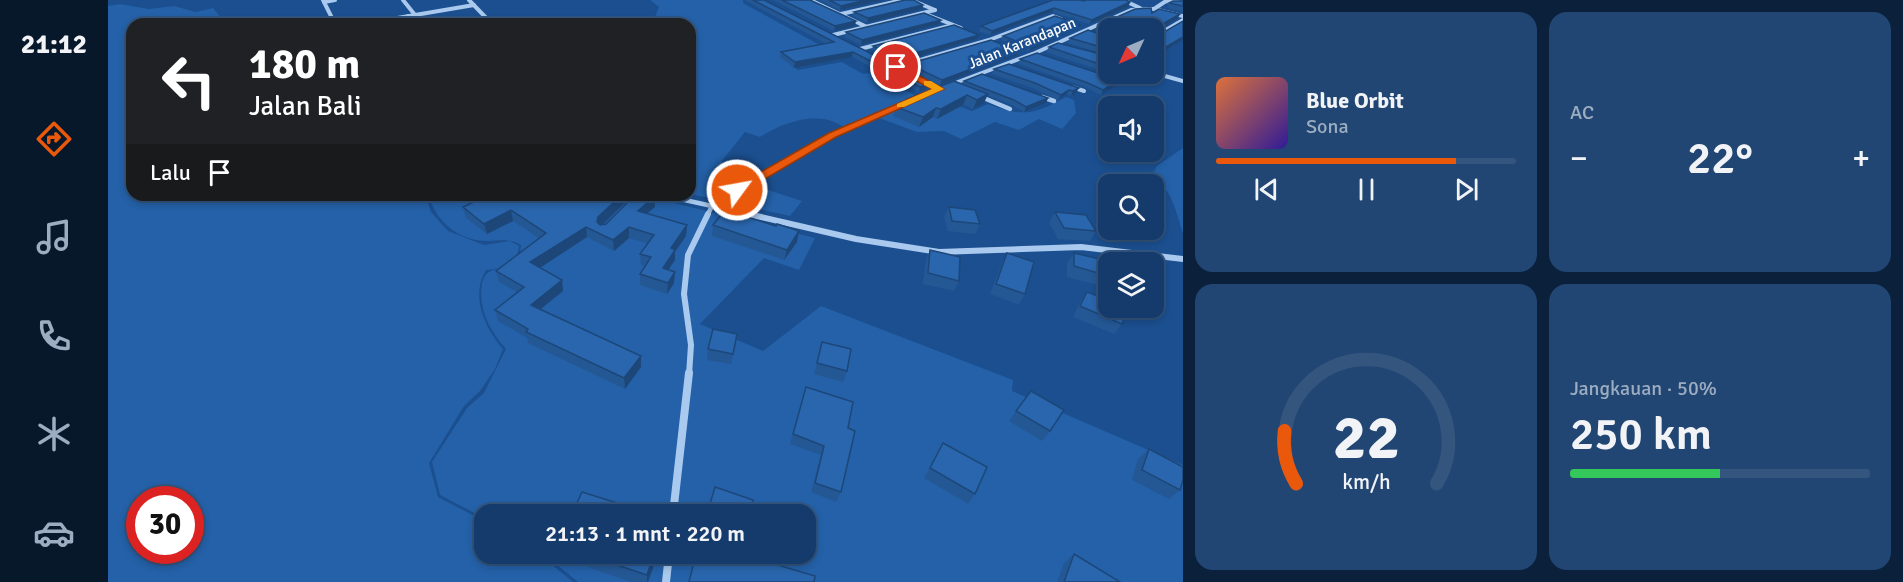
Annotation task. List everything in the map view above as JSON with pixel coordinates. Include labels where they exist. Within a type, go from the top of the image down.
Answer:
[{"type":"street","points":[[332,18],[324,1],[335,0]]},
{"type":"street","points":[[403,0],[415,15]]},
{"type":"street","points":[[469,0],[486,18]]},
{"type":"street","points":[[810,0],[867,27]]},
{"type":"street","points":[[816,3],[827,0]]},
{"type":"street","points":[[841,14],[903,0]]},
{"type":"street","points":[[833,35],[935,10],[911,0]]},
{"type":"street","points":[[1123,0],[1141,9]]},
{"type":"street","points":[[1154,9],[1166,1],[1183,3]]},
{"type":"street","points":[[396,18],[474,5]]},
{"type":"street","name":"Jalan Karandapan","points":[[928,94],[1086,31],[1092,31],[1131,10],[1154,9],[1183,18]]},
{"type":"street","points":[[923,13],[962,29]]},
{"type":"street","points":[[896,67],[989,40],[1053,16],[1063,19]]},
{"type":"street","points":[[1164,30],[1183,18]]},
{"type":"street","points":[[860,49],[953,25]]},
{"type":"street","points":[[1082,26],[1092,31]]},
{"type":"street","points":[[824,30],[842,40]]},
{"type":"street","points":[[980,36],[999,44]]},
{"type":"street","points":[[851,44],[869,53]]},
{"type":"street","points":[[1056,44],[1066,47]]},
{"type":"street","points":[[1018,52],[1028,56]]},
{"type":"street","points":[[1035,53],[1045,57]]},
{"type":"street","points":[[887,62],[905,71]]},
{"type":"street","points":[[1006,64],[1017,68]]},
{"type":"street","points":[[979,74],[990,78]]},
{"type":"street","points":[[1164,76],[1183,81]]},
{"type":"street","points":[[922,80],[939,89]]},
{"type":"street","points":[[1062,83],[1084,91]]},
{"type":"street","points":[[950,85],[960,89]]},
{"type":"street","points":[[970,93],[1010,109]]},
{"type":"street","points":[[1032,94],[1054,101]]},
{"type":"street","points":[[674,504],[686,413],[690,356],[684,294],[688,255],[712,206],[833,135],[907,103]]},
{"type":"street","points":[[689,201],[856,239],[939,252],[1081,247],[1183,259]]},
{"type":"street","points":[[666,582],[668,564]]},
{"type":"shaded area","points":[[650,0],[743,0],[743,3],[829,50],[785,60],[798,70],[842,62],[863,74],[871,73],[926,101],[936,97],[972,111],[988,104],[1010,111],[1028,112],[1045,108],[1066,97],[1074,100],[1076,113],[1062,129],[1039,119],[1019,130],[995,122],[961,139],[944,131],[917,132],[879,118],[851,130],[827,120],[816,118],[799,120],[783,125],[760,137],[745,132],[721,162],[756,172],[756,186],[802,201],[790,216],[696,195],[696,18],[655,18],[659,7]]},
{"type":"shaded area","points":[[120,4],[149,9],[174,6],[196,12],[213,8],[221,18],[126,18],[126,201],[427,201],[431,212],[448,231],[484,245],[510,241],[519,246],[516,258],[509,265],[486,270],[479,290],[485,322],[503,349],[495,369],[480,391],[464,406],[429,463],[438,497],[474,516],[474,564],[551,564],[573,582],[108,582],[108,6]]},
{"type":"shaded area","points":[[1183,148],[1183,233],[1169,194],[1164,187],[1164,174],[1153,174],[1157,166]]},
{"type":"shaded area","points":[[430,201],[666,201],[815,238],[799,270],[764,258],[700,324],[763,351],[821,306],[1013,380],[1012,391],[1183,465],[1183,582],[578,582],[556,564],[816,564],[816,504],[474,504],[474,513],[440,495],[432,462],[467,408],[484,393],[506,349],[486,319],[481,293],[482,281],[489,272],[515,263],[520,254],[521,245],[509,241],[467,238],[450,228],[437,214]]},
{"type":"building","points":[[753,0],[764,0],[930,83],[920,87],[853,52],[795,62],[781,52],[834,42]]},
{"type":"building","points":[[782,0],[810,0],[856,21],[835,26]]},
{"type":"building","points":[[829,0],[866,0],[841,6]]},
{"type":"building","points":[[914,0],[923,5],[868,18],[854,12]]},
{"type":"building","points":[[1053,0],[1126,0],[1130,2],[1092,20],[1054,8],[992,31],[981,26]]},
{"type":"building","points":[[1183,1],[1183,6],[1169,3]]},
{"type":"building","points":[[1151,8],[1152,13],[1159,9],[1180,14],[1164,23],[1164,18],[1115,18],[1135,9]]},
{"type":"building","points":[[924,13],[941,20],[862,40],[846,32]]},
{"type":"building","points":[[1055,16],[1080,25],[1031,47],[1003,36]]},
{"type":"building","points":[[1183,21],[1183,37],[1164,48],[1164,32]]},
{"type":"building","points":[[954,25],[979,35],[898,58],[873,46]]},
{"type":"building","points":[[1088,30],[1098,34],[1098,46],[1070,38]]},
{"type":"building","points":[[991,40],[1019,51],[942,80],[908,64]]},
{"type":"building","points":[[1058,43],[1098,53],[1098,64],[1049,47]]},
{"type":"building","points":[[1037,53],[1098,73],[1098,84],[1113,84],[1103,90],[1020,59]]},
{"type":"building","points":[[1009,64],[1079,88],[1061,95],[994,69]]},
{"type":"building","points":[[982,74],[1048,98],[1026,107],[1014,100],[964,81]]},
{"type":"building","points":[[954,81],[988,94],[977,100],[967,95],[941,109],[936,108],[923,117],[896,107],[907,99]]},
{"type":"building","points":[[476,201],[615,201],[598,217],[597,222],[600,225],[606,224],[629,201],[649,201],[638,211],[687,225],[671,248],[675,250],[663,268],[675,272],[668,283],[640,274],[651,257],[640,254],[654,235],[629,227],[613,240],[586,227],[530,262],[562,280],[531,305],[641,356],[624,378],[526,332],[528,329],[495,310],[524,287],[496,271],[546,233],[511,210],[484,224],[463,207]]},
{"type":"building","points":[[949,207],[975,210],[980,224],[952,221]]},
{"type":"building","points":[[725,210],[799,231],[787,250],[713,225]]},
{"type":"building","points":[[1055,212],[1086,215],[1096,231],[1064,228]]},
{"type":"building","points":[[930,250],[960,257],[959,281],[928,273]]},
{"type":"building","points":[[1007,253],[1034,262],[1025,294],[996,284]]},
{"type":"building","points":[[1074,253],[1098,259],[1098,273],[1074,266]]},
{"type":"building","points":[[1087,292],[1098,296],[1098,314],[1080,306]]},
{"type":"building","points":[[1108,318],[1124,318],[1122,324]]},
{"type":"building","points":[[713,329],[737,334],[733,354],[708,349]]},
{"type":"building","points":[[822,342],[851,349],[847,371],[817,363]]},
{"type":"building","points":[[806,387],[853,402],[848,428],[855,431],[841,492],[815,483],[824,446],[793,434]]},
{"type":"building","points":[[1031,391],[1064,410],[1050,431],[1016,411]]},
{"type":"building","points":[[943,443],[987,467],[975,494],[930,468]]},
{"type":"building","points":[[1149,449],[1183,467],[1180,490],[1142,470]]},
{"type":"building","points":[[715,487],[753,500],[752,504],[710,504]]},
{"type":"building","points":[[582,492],[620,504],[577,504]]},
{"type":"building","points":[[1074,554],[1120,582],[1064,582]]},
{"type":"building","points":[[614,564],[651,564],[647,575]]},
{"type":"building","points":[[694,564],[774,564],[815,576],[814,582],[689,582]]},
{"type":"slow traffic","points":[[901,106],[939,89],[928,83]]},
{"type":"route","points":[[737,190],[833,135],[939,89],[896,67]]}]
